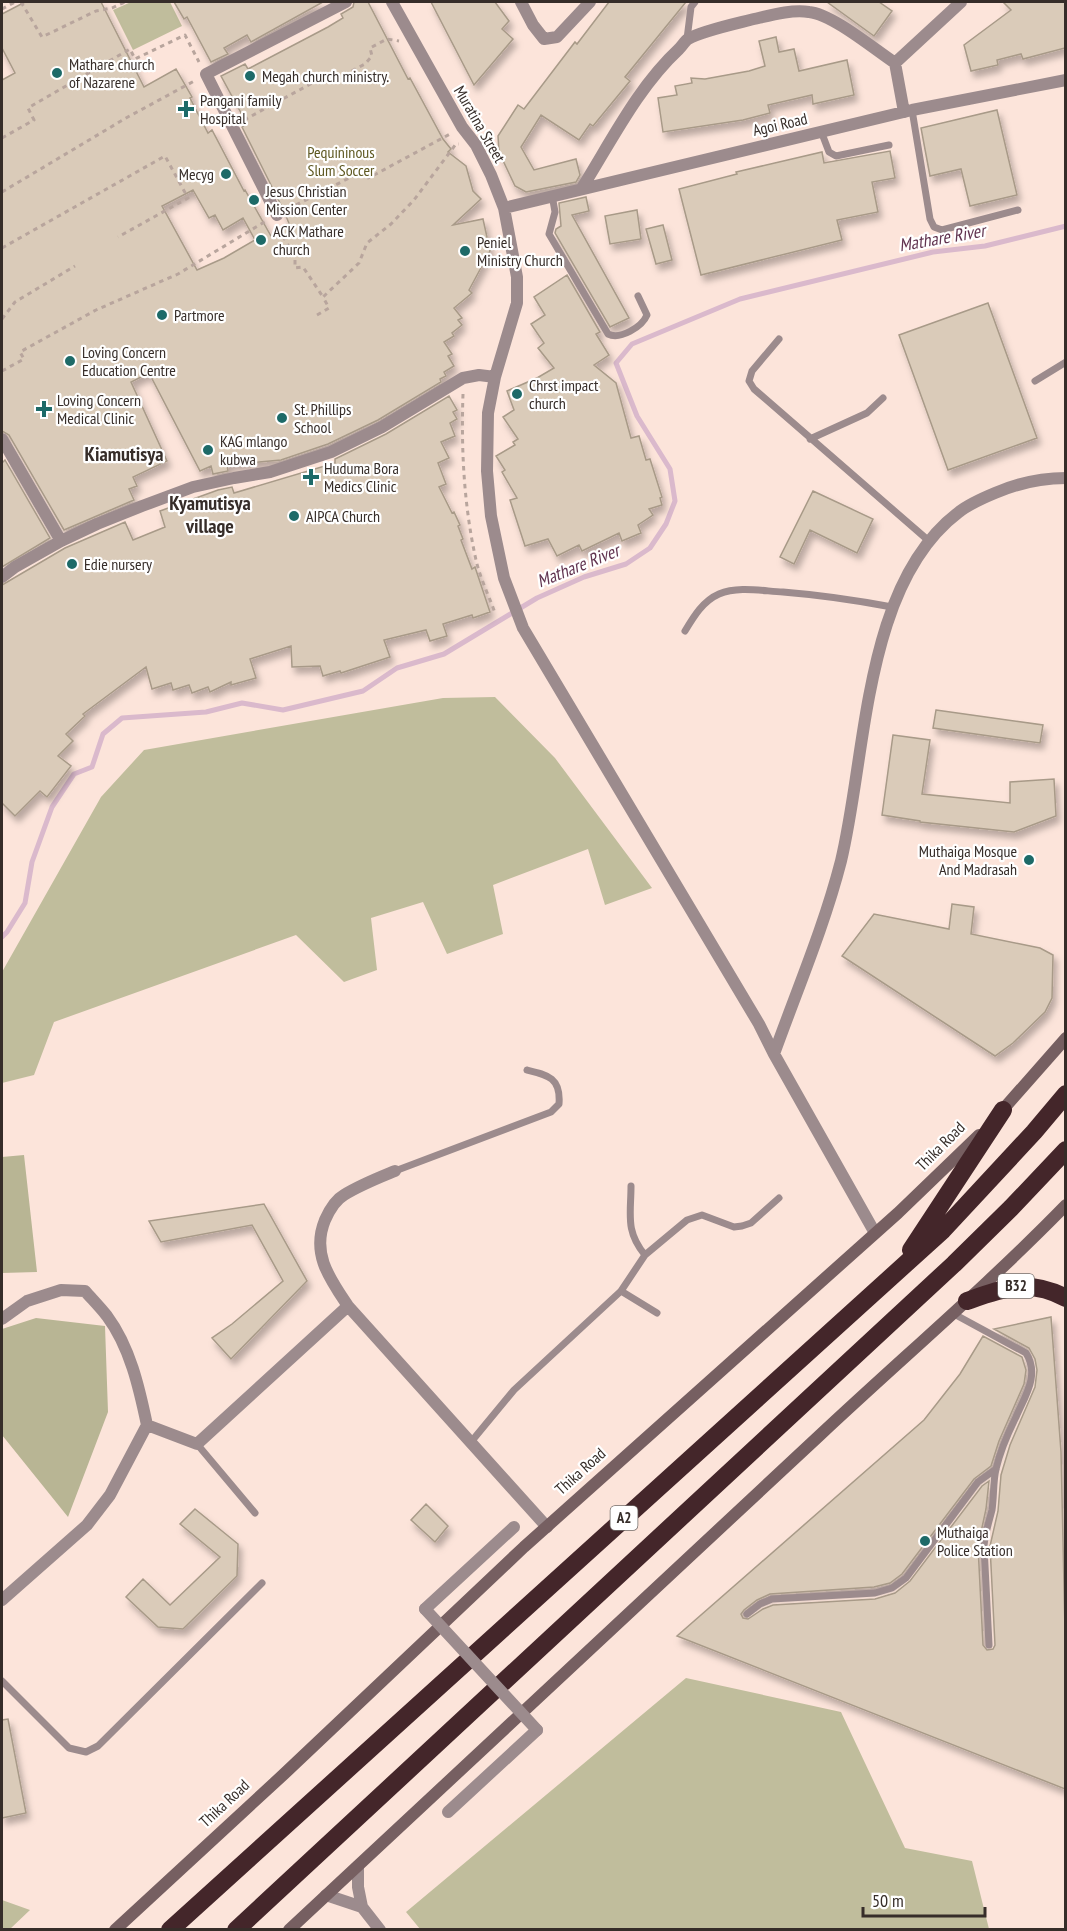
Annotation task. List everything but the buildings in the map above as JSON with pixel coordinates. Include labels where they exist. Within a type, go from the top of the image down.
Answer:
[{"type":"highway","name":"A2","points":[[170,1929],[943,1230],[1034,1132],[1065,1094]]},
{"type":"highway","points":[[897,1271],[1003,1110]]},
{"type":"highway","name":"A2","points":[[236,1929],[954,1264],[1065,1150]]},
{"type":"highway","name":"B32","points":[[960,1307],[998,1290],[1024,1286],[1052,1291],[1065,1298]]},
{"type":"main road","name":"Thika Road","points":[[115,1929],[547,1527],[936,1178],[1003,1110],[1065,1038]]},
{"type":"main road","points":[[289,1929],[960,1307],[1065,1205]]},
{"type":"street","points":[[277,215],[206,74],[346,2]]},
{"type":"street","name":"Muratina Street","points":[[392,2],[462,127],[476,145],[504,208],[517,277],[518,303],[495,377],[488,413],[487,471],[491,516],[504,578],[523,628],[759,1024],[875,1233]]},
{"type":"street","points":[[520,2],[544,39],[551,39],[556,37],[590,2]]},
{"type":"street","points":[[895,63],[961,2]]},
{"type":"street","points":[[582,188],[642,90],[664,62],[687,39],[755,19],[809,12],[828,18],[895,63],[908,111]]},
{"type":"street","name":"Agoi Road","points":[[504,208],[908,111],[1065,80]]},
{"type":"street","points":[[2,577],[61,541],[97,524],[193,487],[270,472],[331,453],[382,427],[464,378],[479,375],[495,377]]},
{"type":"street","points":[[2,439],[61,541]]},
{"type":"street","points":[[774,1054],[809,957],[824,923],[841,859],[874,672],[899,590],[929,541],[960,511],[1005,489],[1036,481],[1065,478]]},
{"type":"street","points":[[395,1171],[342,1196],[330,1209],[322,1227],[319,1248],[324,1266],[348,1306],[547,1527]]},
{"type":"street","points":[[2,1319],[27,1301],[61,1290],[85,1291],[107,1316],[125,1346],[139,1389],[147,1425],[110,1495],[87,1525],[2,1600]]},
{"type":"street","points":[[147,1425],[197,1444],[348,1306]]},
{"type":"street","points":[[448,1812],[537,1730],[425,1609],[514,1527]]},
{"type":"street","points":[[358,1866],[358,1887],[362,1907],[380,1929]]},
{"type":"street","points":[[326,1895],[362,1907]]},
{"type":"lane","points":[[687,39],[691,8],[695,2]]},
{"type":"lane","points":[[908,111],[930,219],[934,227],[942,230],[1018,210]]},
{"type":"lane","points":[[821,131],[829,152],[836,156],[889,145]]},
{"type":"lane","points":[[552,195],[555,212],[549,234],[608,334],[620,336],[644,322],[647,315],[638,296]]},
{"type":"lane","points":[[779,339],[752,371],[749,381],[754,389],[929,541]]},
{"type":"lane","points":[[1035,381],[1065,362]]},
{"type":"lane","points":[[810,439],[867,413],[883,398]]},
{"type":"lane","points":[[685,631],[706,602],[718,594],[730,591],[755,590],[824,595],[892,608]]},
{"type":"lane","points":[[395,1171],[551,1112],[559,1104],[560,1094],[555,1082],[549,1075],[527,1070]]},
{"type":"lane","points":[[631,1186],[631,1231],[635,1244],[645,1255]]},
{"type":"lane","points":[[471,1442],[514,1390],[621,1291],[645,1255],[687,1220],[702,1215],[735,1227],[742,1226],[751,1223],[778,1198]]},
{"type":"lane","points":[[621,1291],[657,1313]]},
{"type":"lane","points":[[960,1307],[1026,1353],[1032,1368],[1030,1387],[996,1469],[991,1512],[985,1529],[989,1645]]},
{"type":"lane","points":[[197,1444],[255,1512]]},
{"type":"lane","points":[[747,1614],[760,1604],[772,1599],[875,1593],[892,1588],[906,1578],[978,1482],[996,1469]]},
{"type":"lane","points":[[2,1682],[69,1748],[86,1752],[98,1746],[262,1583]]},
{"type":"path","points":[[2,9],[15,2]]},
{"type":"path","points":[[21,2],[42,37],[96,11],[112,8],[125,2]]},
{"type":"path","points":[[2,138],[34,120],[28,108],[130,49],[135,59],[184,35],[206,74],[126,118],[2,192]]},
{"type":"path","points":[[233,126],[327,75],[331,82],[365,64],[372,56],[370,48],[387,39],[416,45]]},
{"type":"path","points":[[2,371],[24,359],[20,352],[96,310],[178,274],[277,215],[363,171],[368,178],[462,127]]},
{"type":"path","points":[[323,297],[359,263],[367,243],[391,224],[414,200],[456,144],[476,145]]},
{"type":"path","points":[[2,248],[165,156],[188,198],[118,237]]},
{"type":"path","points":[[277,215],[278,226],[295,259],[295,268],[303,267],[329,308],[317,315]]},
{"type":"path","points":[[2,319],[15,302],[75,266]]},
{"type":"path","points":[[464,378],[461,440],[466,498],[477,562],[495,613]]},
{"type":"shaded area","points":[[131,2],[170,2],[182,26],[133,50],[113,10]]},
{"type":"shaded area","points":[[495,697],[555,758],[652,888],[605,905],[588,849],[493,885],[503,934],[447,954],[423,902],[371,918],[377,970],[344,982],[296,935],[54,1022],[34,1075],[2,1083],[2,972],[101,797],[144,750],[443,698]]},
{"type":"shaded area","points":[[24,1155],[37,1272],[2,1273],[2,1157]]},
{"type":"shaded area","points":[[36,1318],[105,1326],[108,1412],[68,1517],[2,1435],[2,1329]]},
{"type":"shaded area","points":[[686,1678],[841,1712],[905,1848],[972,1861],[989,1929],[420,1929],[406,1912]]},
{"type":"shaded area","points":[[2,1900],[30,1910],[10,1929],[2,1929]]},
{"type":"waterway","name":"Mathare River","points":[[2,937],[25,903],[32,862],[52,807],[74,774],[92,767],[103,734],[122,718],[206,712],[242,703],[283,710],[363,691],[397,668],[444,654],[537,598],[584,577],[626,564],[650,548],[666,524],[675,501],[670,469],[637,416],[616,363],[632,344],[740,299],[933,252],[985,246],[1066,226]]},
{"type":"place","name":"Mathare church of Nazarene","points":[[57,73]]},
{"type":"place","name":"Megah church ministry.","points":[[250,76]]},
{"type":"place","name":"Pangani family Hospital","points":[[186,109]]},
{"type":"place","name":"Mecyg","points":[[226,174]]},
{"type":"place","name":"Jesus Christian Mission Center","points":[[254,200]]},
{"type":"place","name":"ACK Mathare church","points":[[261,240]]},
{"type":"place","name":"Peniel Ministry Church","points":[[465,251]]},
{"type":"place","name":"Partmore","points":[[162,315]]},
{"type":"place","name":"Loving Concern Education Centre","points":[[70,361]]},
{"type":"place","name":"Chrst impact church","points":[[517,394]]},
{"type":"place","name":"Loving Concern Medical Clinic","points":[[44,409]]},
{"type":"place","name":"St. Phillips School","points":[[282,418]]},
{"type":"place","name":"KAG mlango kubwa","points":[[208,450]]},
{"type":"place","name":"Huduma Bora Medics Clinic","points":[[311,477]]},
{"type":"place","name":"AIPCA Church","points":[[294,516]]},
{"type":"place","name":"Edie nursery","points":[[72,564]]},
{"type":"place","name":"Muthaiga Mosque And Madrasah","points":[[1029,860]]},
{"type":"place","name":"Muthaiga Police Station","points":[[925,1541]]},
{"type":"district","name":"Kiamutisya","points":[[124,454]]},
{"type":"district","name":"Kyamutisya village","points":[[210,514]]},
{"type":"park label","name":"Pequininous Slum Soccer","points":[[341,161]]}]
